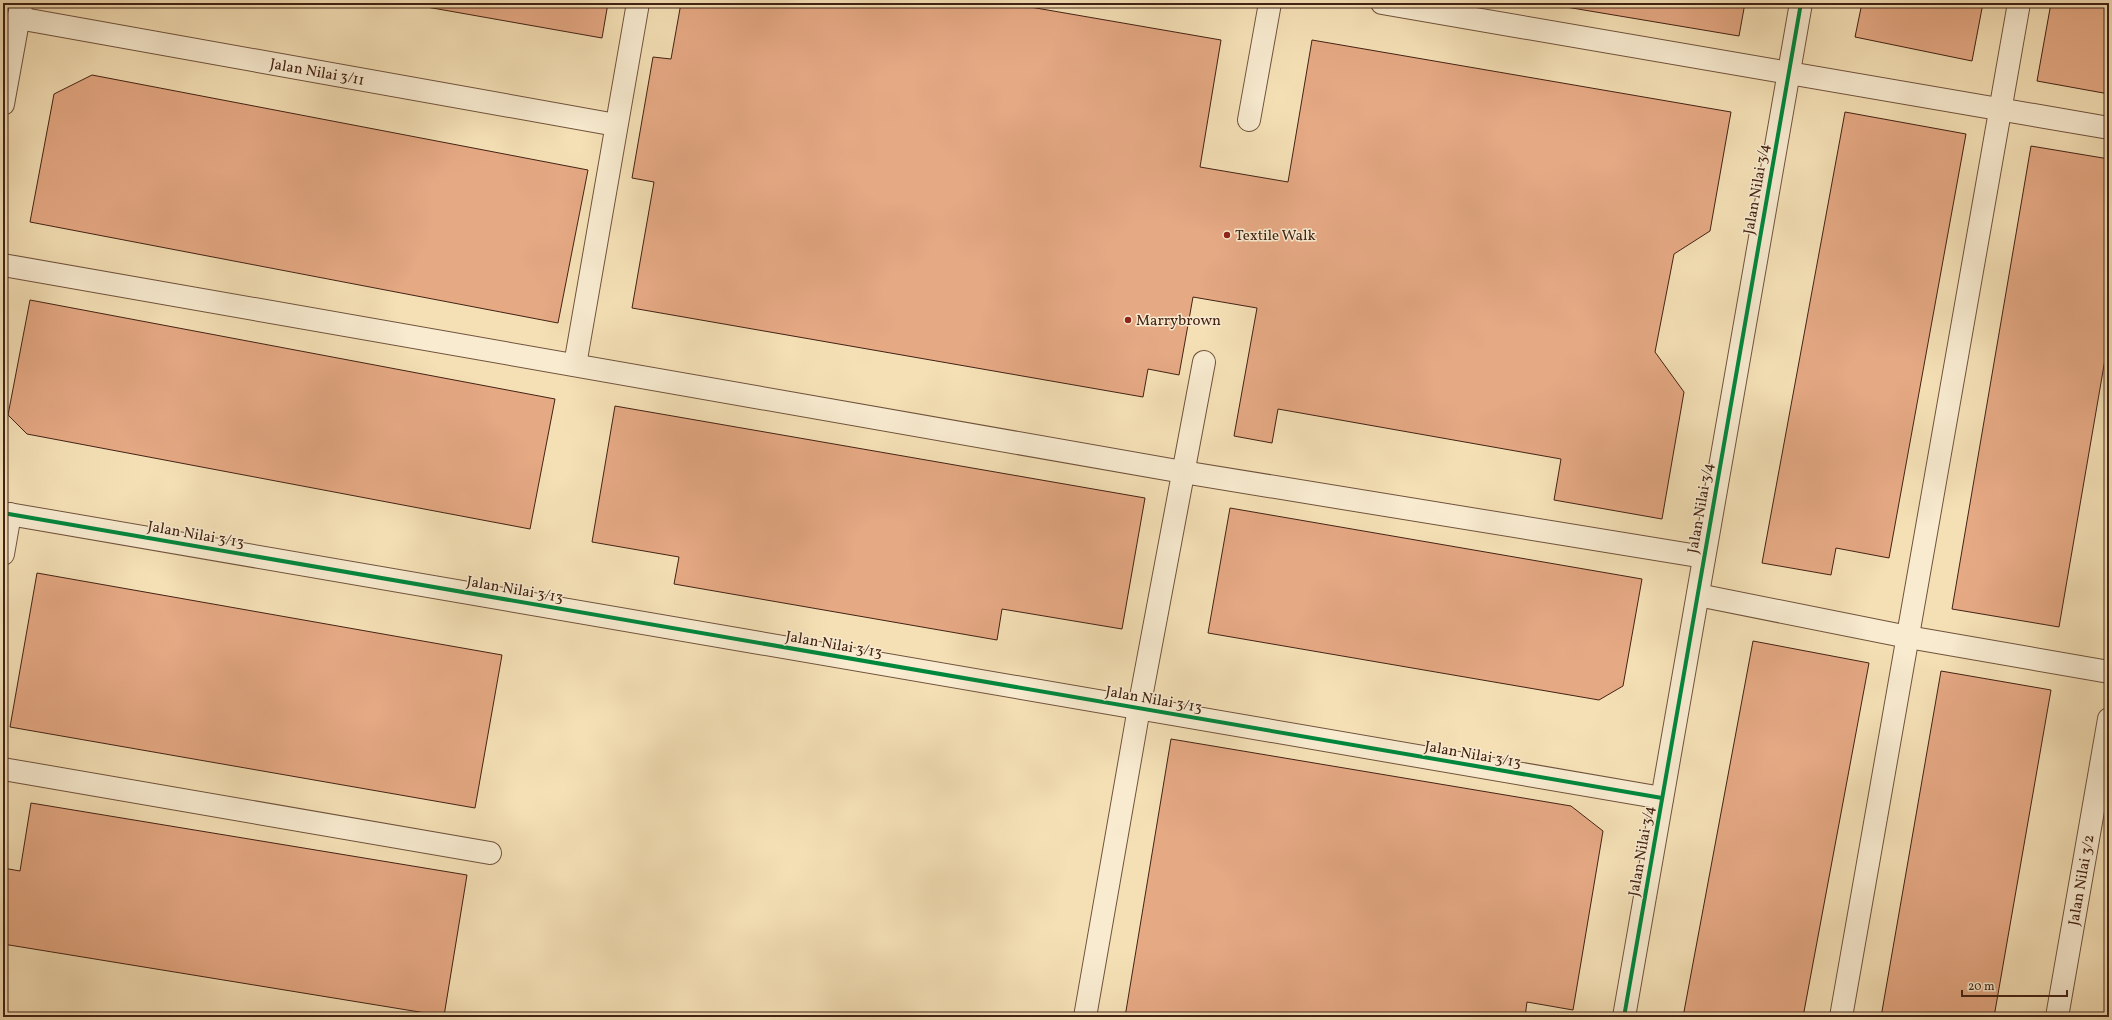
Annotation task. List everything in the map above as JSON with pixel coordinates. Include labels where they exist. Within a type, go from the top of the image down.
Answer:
[{"type":"street","points":[[575,365],[638,3]]},
{"type":"street","points":[[1249,120],[1270,3]]},
{"type":"street","points":[[1382,3],[2109,128]]},
{"type":"street","name":"Jalan Nilai 3/4","points":[[1624,1017],[1801,3]]},
{"type":"street","points":[[1842,1017],[2019,3]]},
{"type":"street","points":[[3,104],[19,10]]},
{"type":"street","name":"Jalan Nilai 3/11","points":[[19,10],[616,125]]},
{"type":"street","points":[[3,265],[1183,472],[1704,556]]},
{"type":"street","points":[[1085,1017],[1139,708],[1204,362]]},
{"type":"street","points":[[3,554],[7,513]]},
{"type":"street","name":"Jalan Nilai 3/13","points":[[7,513],[1662,798]]},
{"type":"street","points":[[1698,594],[1908,638],[2109,672]]},
{"type":"street","name":"Jalan Nilai 3/2","points":[[2057,1017],[2109,718]]},
{"type":"street","points":[[3,769],[490,853]]},
{"type":"building","points":[[404,3],[608,3],[602,38]]},
{"type":"building","points":[[681,3],[1007,3],[1221,40],[1200,167],[1288,182],[1312,40],[1731,112],[1710,231],[1674,254],[1655,352],[1684,392],[1662,519],[1554,500],[1561,459],[1278,409],[1272,443],[1234,436],[1257,308],[1193,297],[1179,375],[1148,369],[1143,397],[632,308],[654,182],[632,178],[653,57],[671,59]]},
{"type":"building","points":[[1561,3],[1745,3],[1739,36],[1560,6]]},
{"type":"building","points":[[1862,3],[1983,3],[1972,61],[1855,37]]},
{"type":"building","points":[[2051,3],[2109,3],[2109,94],[2037,81]]},
{"type":"building","points":[[92,75],[588,170],[558,323],[30,222],[54,94]]},
{"type":"building","points":[[1845,112],[1966,134],[1889,558],[1836,548],[1831,575],[1762,563]]},
{"type":"building","points":[[2031,146],[2109,159],[2109,336],[2059,627],[1952,609]]},
{"type":"building","points":[[30,300],[555,399],[530,529],[27,434],[8,415]]},
{"type":"building","points":[[615,406],[1145,498],[1122,629],[1002,609],[997,640],[674,584],[679,557],[592,542]]},
{"type":"building","points":[[1230,508],[1642,579],[1623,686],[1599,700],[1208,633]]},
{"type":"building","points":[[37,573],[502,655],[475,808],[10,727]]},
{"type":"building","points":[[1753,641],[1869,663],[1803,1017],[1683,1017]]},
{"type":"building","points":[[1941,671],[2051,690],[1994,1017],[1881,1017]]},
{"type":"building","points":[[1171,739],[1571,806],[1603,831],[1573,1010],[1527,1002],[1525,1017],[1125,1017]]},
{"type":"building","points":[[31,803],[467,875],[444,1016],[3,944],[3,868],[20,871]]},
{"type":"cycle path","points":[[1624,1017],[1801,3]]},
{"type":"cycle path","points":[[3,513],[1662,798]]},
{"type":"place","name":"Textile Walk","points":[[1227,235]]},
{"type":"place","name":"Marrybrown","points":[[1128,320]]}]
